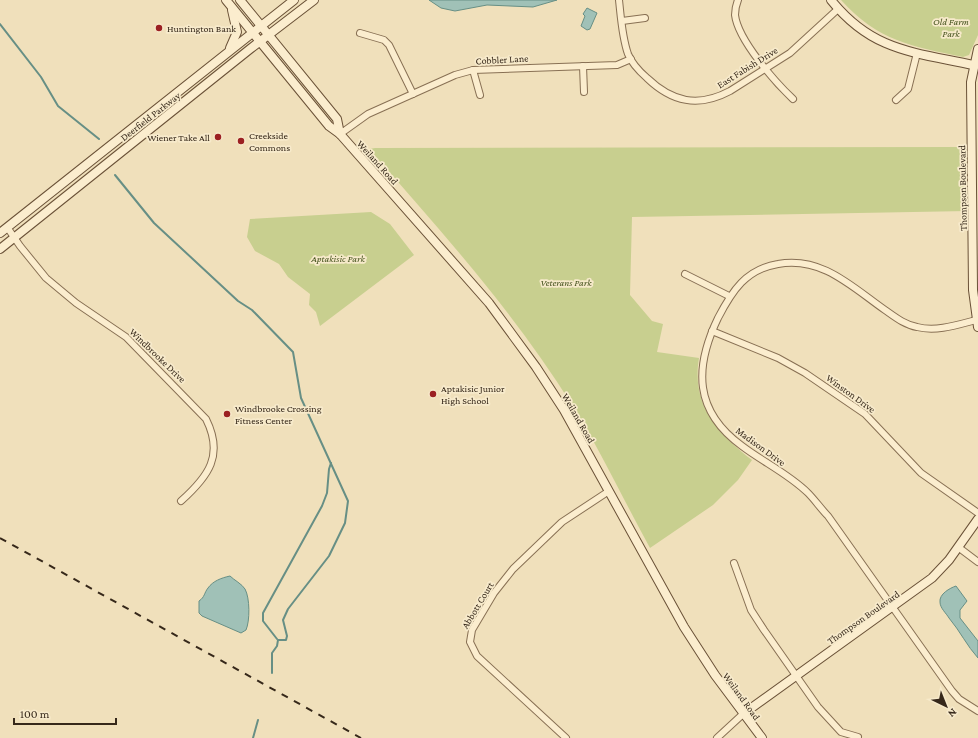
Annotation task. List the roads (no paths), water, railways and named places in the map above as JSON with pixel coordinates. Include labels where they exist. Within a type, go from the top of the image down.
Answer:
[{"type":"main road","name":"Weiland Road","points":[[240,0],[337,119],[340,134]]},
{"type":"main road","name":"Deerfield Parkway","points":[[0,233],[294,0]]},
{"type":"main road","name":"Deerfield Parkway","points":[[0,249],[260,41],[314,0]]},
{"type":"main road","points":[[831,0],[852,24],[874,38],[905,51],[973,65]]},
{"type":"main road","name":"Weiland Road","points":[[228,3],[329,126],[340,134],[479,292],[512,333],[564,410],[684,627],[714,675],[762,738]]},
{"type":"main road","points":[[226,54],[237,32],[234,16],[228,3]]},
{"type":"main road","name":"Thompson Boulevard","points":[[977,324],[973,290],[976,263],[971,82],[973,65],[978,49]]},
{"type":"main road","name":"Thompson Boulevard","points":[[743,714],[893,608],[940,571],[978,519]]},
{"type":"street","name":"East Fabish Drive","points":[[619,0],[624,42],[631,59],[641,73],[663,92],[672,96],[699,101],[721,96],[790,53],[838,9]]},
{"type":"street","points":[[738,0],[735,8],[735,17],[746,41],[776,83],[793,98]]},
{"type":"street","points":[[622,21],[645,18]]},
{"type":"street","points":[[360,33],[384,40],[389,45],[413,94]]},
{"type":"street","points":[[896,100],[909,85],[917,53]]},
{"type":"street","name":"Cobbler Lane","points":[[340,134],[368,114],[455,75],[473,70],[617,65],[631,59]]},
{"type":"street","points":[[583,66],[584,92]]},
{"type":"street","points":[[473,70],[480,95]]},
{"type":"street","name":"Windbrooke Drive","points":[[7,227],[46,278],[58,290],[126,337],[206,419],[212,432],[214,457],[205,476],[181,501]]},
{"type":"street","name":"Madison Drive","points":[[977,324],[946,327],[917,327],[896,318],[828,270],[796,263],[775,264],[758,269],[742,281],[729,296],[707,344],[702,372],[705,399],[713,416],[722,429],[742,447],[808,493],[828,516],[952,691],[959,699],[978,711]]},
{"type":"street","points":[[685,274],[729,296]]},
{"type":"street","name":"Winston Drive","points":[[712,331],[778,358],[817,381],[865,414],[921,473],[978,513]]},
{"type":"street","name":"Abbott Court","points":[[566,738],[477,656],[472,649],[470,636],[494,593],[526,555],[562,522],[609,491]]},
{"type":"street","points":[[958,547],[978,562]]},
{"type":"street","points":[[734,563],[751,610],[818,707],[840,732],[858,737]]},
{"type":"street","points":[[717,738],[743,714]]},
{"type":"water","points":[[429,0],[557,0],[533,7],[487,5],[455,11],[441,8]]},
{"type":"water","points":[[587,8],[597,13],[590,29],[587,30],[581,26],[585,16],[583,14]]},
{"type":"water","points":[[230,576],[244,587],[248,598],[249,610],[247,626],[246,630],[241,633],[202,616],[199,613],[199,601],[212,583]]},
{"type":"water","points":[[956,586],[967,601],[960,610],[960,618],[978,641],[978,658],[970,649],[940,604],[941,596]]},
{"type":"waterway","points":[[0,24],[41,77],[58,106],[99,139]]},
{"type":"waterway","points":[[115,175],[154,223],[238,301],[252,310],[293,352],[301,398],[348,501],[345,523],[329,556],[288,609],[283,620],[287,636],[286,640],[278,640],[277,646],[272,653],[272,673]]},
{"type":"waterway","points":[[277,639],[263,621],[263,613],[322,506],[327,493],[331,463]]},
{"type":"waterway","points":[[253,738],[258,720]]},
{"type":"railway","points":[[0,538],[361,738]]},
{"type":"place","name":"Huntington Bank","points":[[159,28]]},
{"type":"place","name":"Wiener Take All","points":[[218,137]]},
{"type":"place","name":"Creekside Commons","points":[[241,141]]},
{"type":"place","name":"Aptakisic Junior High School","points":[[433,394]]},
{"type":"place","name":"Windbrooke Crossing Fitness Center","points":[[227,414]]},
{"type":"park label","name":"Old Farm Park","points":[[951,26]]},
{"type":"park label","name":"Aptakisic Park","points":[[338,258]]},
{"type":"park label","name":"Veterans Park","points":[[566,282]]}]
